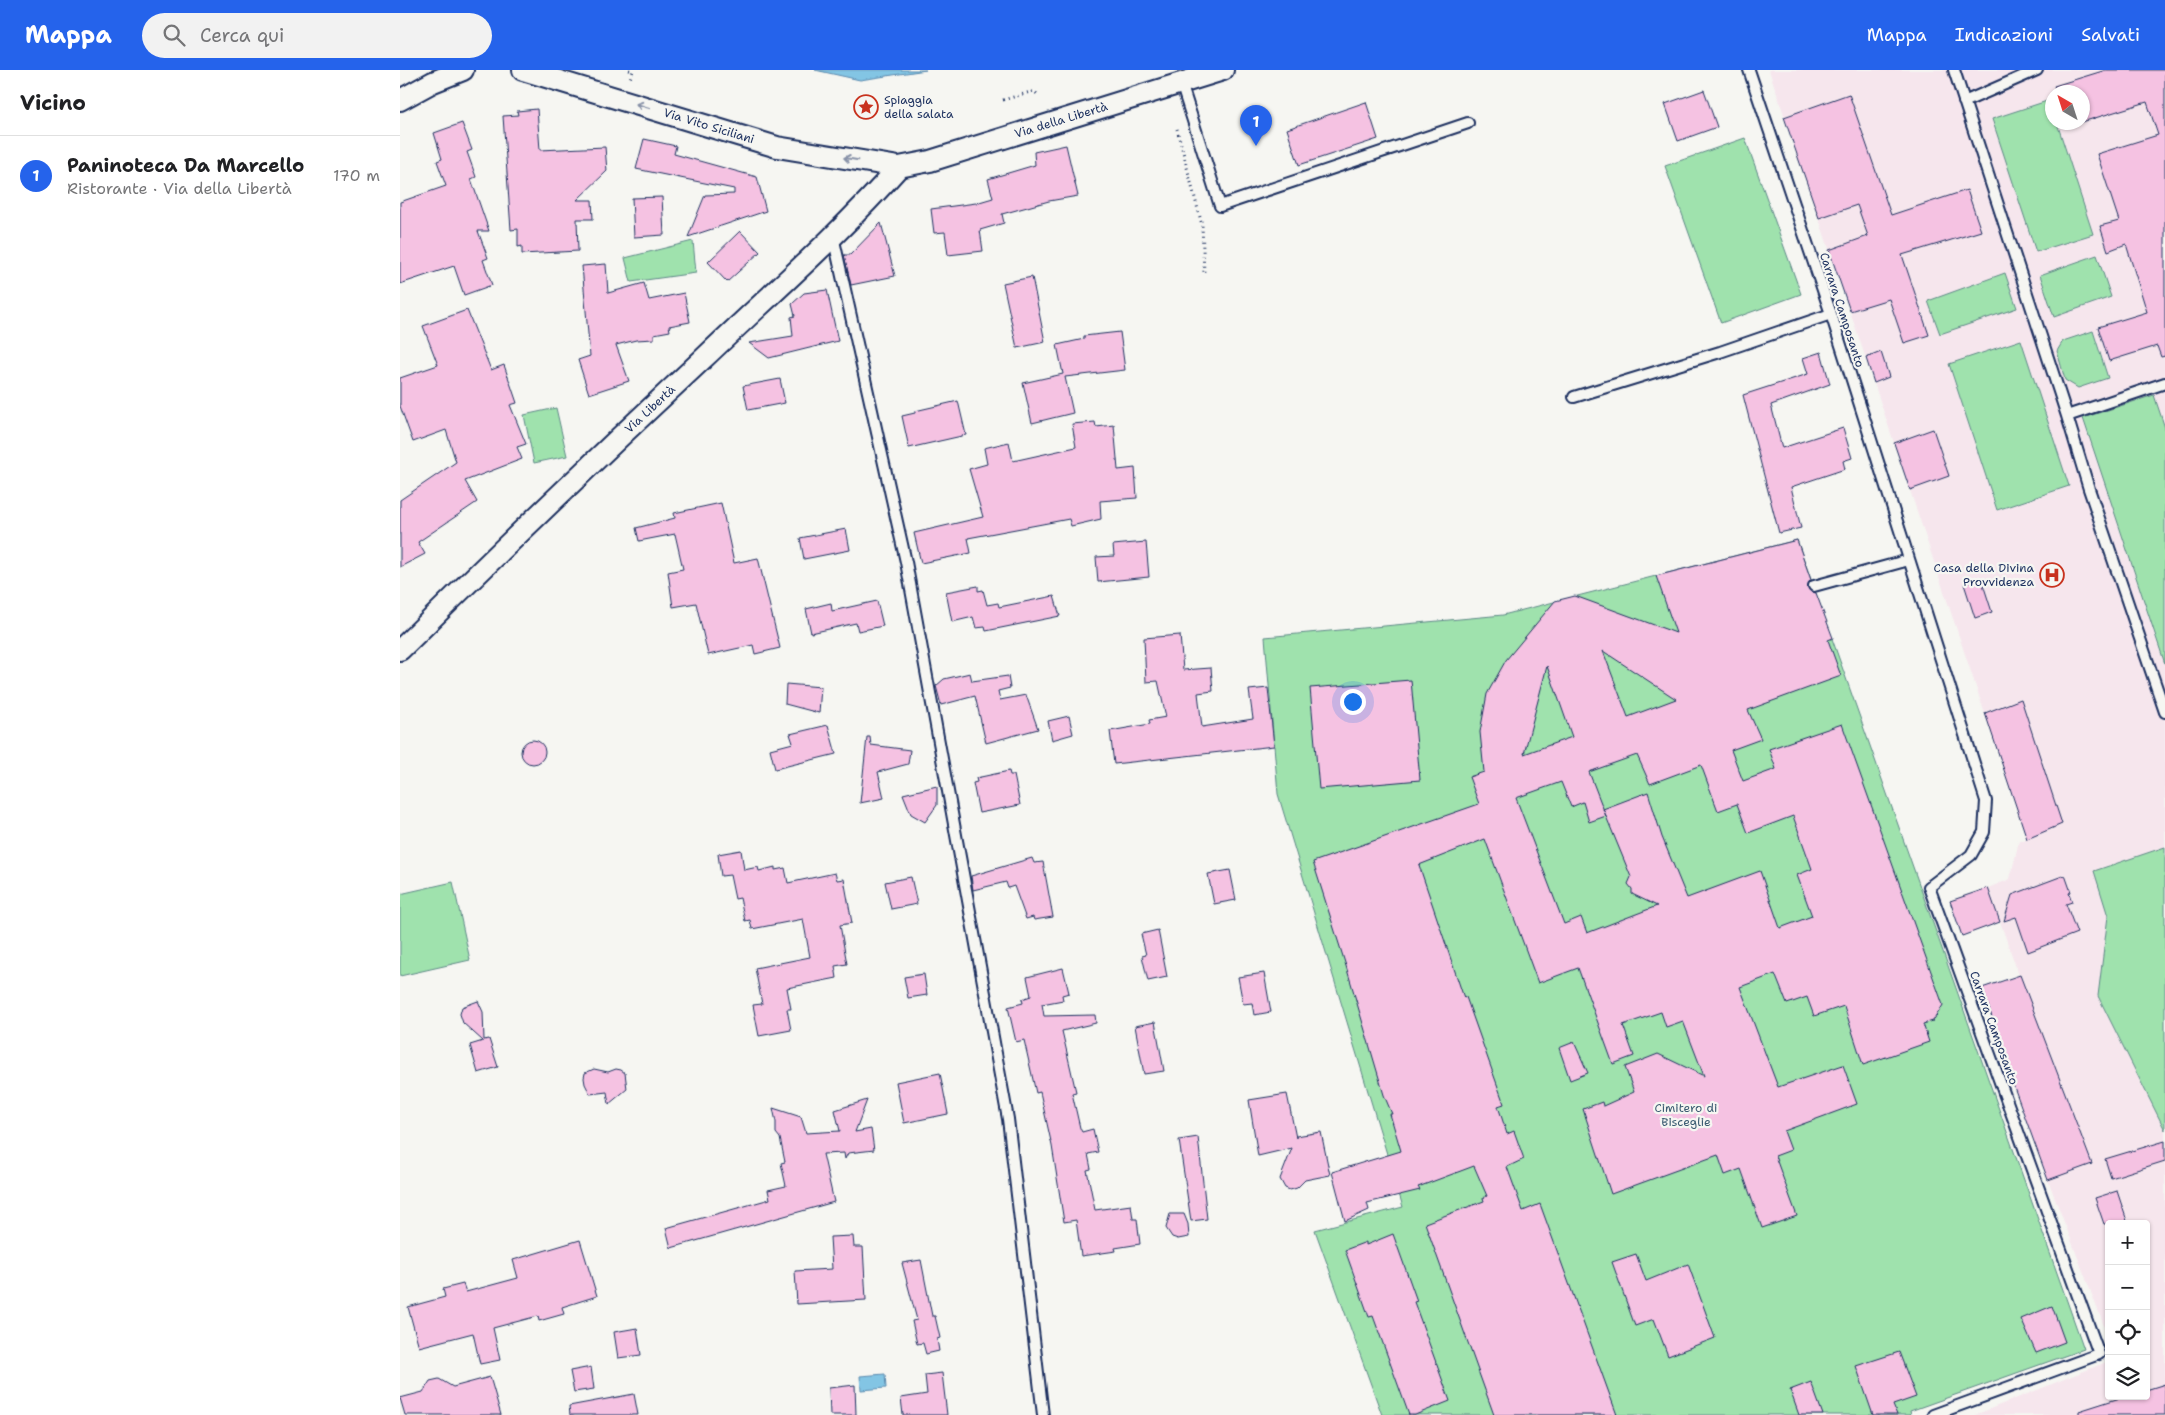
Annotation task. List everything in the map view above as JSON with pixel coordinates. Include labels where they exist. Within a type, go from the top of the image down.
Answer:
[{"type":"street","points":[[400,100],[433,82],[463,70]]},
{"type":"street","name":"Via Vito Siciliani","points":[[523,70],[777,147],[899,167]]},
{"type":"street","name":"Via della Libertà","points":[[899,167],[930,161],[1223,70]]},
{"type":"street","name":"Via Libertà","points":[[400,650],[604,452],[833,236],[899,167]]},
{"type":"lane","name":"Carrara Camposanto","points":[[1749,70],[1831,314],[1986,801],[1984,832],[1971,855],[1929,887],[2099,1354],[1933,1415]]},
{"type":"lane","points":[[1954,70],[2067,416],[2088,489],[2165,712]]},
{"type":"lane","points":[[1964,102],[2036,70]]},
{"type":"lane","points":[[1182,83],[1220,206],[1468,123]]},
{"type":"lane","points":[[833,236],[906,562],[1008,1119],[1043,1415]]},
{"type":"lane","points":[[1574,397],[1720,352],[1831,314]]},
{"type":"lane","points":[[2067,416],[2165,383]]},
{"type":"lane","points":[[1814,586],[1908,560]]},
{"type":"path","points":[[629,70],[633,71],[629,82]]},
{"type":"path","points":[[1003,100],[1034,91],[1038,96]]},
{"type":"path","points":[[1176,124],[1202,225],[1204,273]]},
{"type":"shaded area","name":"Casa della Divina Provvidenza","points":[[1769,70],[2165,70],[2165,1415],[1975,1415],[2105,1363],[2105,1400],[2150,1400],[2150,1220],[2105,1220],[2105,1329],[2048,1180],[2092,1164],[2031,1009],[1988,888],[2010,879],[2019,841],[2027,839]]},
{"type":"green space","points":[[2045,102],[2045,130],[2059,130],[2093,234],[2036,252],[1992,119]]},
{"type":"green space","points":[[1745,138],[1801,294],[1721,323],[1665,166]]},
{"type":"green space","points":[[693,241],[696,273],[631,282],[625,258]]},
{"type":"green space","points":[[2097,255],[2111,297],[2054,317],[2040,275]]},
{"type":"green space","points":[[2005,273],[2017,308],[1940,334],[1928,301]]},
{"type":"green space","points":[[2093,331],[2108,378],[2078,388],[2065,380],[2057,351],[2063,341]]},
{"type":"green space","points":[[2021,340],[2069,486],[1997,510],[1949,364]]},
{"type":"green space","points":[[2154,395],[2165,428],[2165,664],[2083,418]]},
{"type":"green space","points":[[556,408],[567,456],[534,463],[524,415]]},
{"type":"green space","name":"Cimitero di Bisceglie","points":[[1797,540],[2084,1349],[1910,1411],[1911,1415],[1382,1415],[1315,1230],[1403,1207],[1278,794],[1265,637],[1503,615]]},
{"type":"green space","points":[[2165,847],[2165,1130],[2098,996],[2108,916],[2094,871]]},
{"type":"green space","points":[[453,882],[470,960],[400,976],[400,894]]},
{"type":"water","points":[[815,70],[926,70],[860,80]]},
{"type":"water","points":[[885,1374],[886,1388],[861,1390],[860,1376]]},
{"type":"building","points":[[2106,70],[2165,70],[2165,356],[2161,357],[2157,346],[2109,361],[2098,327],[2147,312],[2126,244],[2108,251],[2100,226],[2119,221],[2097,154],[2158,135],[2147,102],[2090,120],[2090,85],[2057,85]]},
{"type":"building","points":[[1704,90],[1717,127],[1678,141],[1665,104]]},
{"type":"building","points":[[1849,94],[1891,215],[1967,190],[1981,231],[1902,255],[1929,335],[1904,343],[1889,299],[1850,311],[1829,250],[1868,236],[1857,205],[1819,218],[1784,117]]},
{"type":"building","points":[[1366,102],[1378,139],[1299,165],[1287,129]]},
{"type":"building","points":[[537,109],[540,150],[605,147],[607,171],[577,200],[592,200],[593,219],[577,219],[578,251],[522,254],[522,246],[518,247],[518,229],[511,230],[503,116],[518,115],[517,111]]},
{"type":"building","points":[[462,123],[472,150],[467,152],[476,177],[471,179],[489,231],[478,231],[488,258],[483,260],[492,285],[464,295],[454,266],[400,284],[400,202],[446,186],[437,161],[442,159],[434,133]]},
{"type":"building","points":[[644,139],[676,146],[674,154],[757,177],[766,211],[688,237],[705,195],[734,194],[734,189],[636,169]]},
{"type":"building","points":[[1066,145],[1078,196],[1049,201],[1002,214],[1004,223],[980,230],[983,251],[948,255],[945,232],[934,233],[931,209],[976,203],[993,198],[988,179],[1035,165],[1034,152]]},
{"type":"building","points":[[662,197],[664,235],[634,237],[632,198]]},
{"type":"building","points":[[881,223],[895,276],[851,285],[844,255],[850,255]]},
{"type":"building","points":[[740,231],[760,252],[727,282],[708,262]]},
{"type":"building","points":[[606,264],[608,293],[644,283],[649,300],[684,293],[690,322],[669,326],[670,331],[654,334],[654,339],[636,340],[616,345],[629,381],[589,394],[578,360],[590,356],[582,266]]},
{"type":"building","points":[[1032,277],[1045,342],[1017,348],[1003,283]]},
{"type":"building","points":[[827,290],[838,341],[769,358],[749,343],[793,336],[791,317],[795,316],[792,304],[804,293]]},
{"type":"building","points":[[467,310],[491,370],[504,365],[517,403],[510,405],[526,444],[517,447],[522,459],[465,481],[477,502],[418,542],[425,554],[400,567],[400,500],[456,462],[446,430],[413,442],[400,406],[400,378],[438,365],[423,326]]},
{"type":"building","points":[[1120,332],[1125,370],[1065,377],[1073,413],[1032,423],[1023,383],[1063,374],[1057,345],[1084,339],[1084,336]]},
{"type":"building","points":[[1821,352],[1830,384],[1771,405],[1782,448],[1843,428],[1852,458],[1843,461],[1845,469],[1791,487],[1801,528],[1779,533],[1743,395],[1808,374],[1803,358]]},
{"type":"building","points":[[1881,352],[1889,377],[1874,383],[1866,358]]},
{"type":"building","points":[[780,379],[785,403],[748,410],[743,386]]},
{"type":"building","points":[[958,401],[966,435],[909,448],[902,416]]},
{"type":"building","points":[[1095,422],[1096,427],[1114,425],[1118,470],[1135,468],[1137,498],[1100,501],[1101,519],[1071,526],[1069,519],[968,538],[971,553],[921,563],[914,533],[983,517],[969,469],[987,464],[984,448],[1009,442],[1013,461],[1076,447],[1072,424]]},
{"type":"building","points":[[1933,429],[1949,476],[1910,490],[1894,443]]},
{"type":"building","points":[[721,503],[734,563],[758,558],[780,648],[755,654],[753,645],[708,655],[696,603],[673,607],[668,572],[683,569],[675,534],[639,541],[636,528],[675,518],[674,513]]},
{"type":"building","points":[[846,529],[850,550],[804,559],[800,538]]},
{"type":"building","points":[[1797,540],[1811,580],[1808,588],[1816,593],[1833,638],[1828,640],[1841,676],[1748,710],[1761,739],[1731,750],[1743,781],[1776,769],[1769,749],[1842,724],[1943,1005],[1933,1021],[1923,1024],[1929,1042],[1863,1065],[1844,1006],[1814,1016],[1807,997],[1787,1004],[1775,974],[1740,987],[1778,1087],[1843,1065],[1857,1104],[1784,1131],[1791,1150],[1775,1156],[1797,1216],[1762,1228],[1741,1169],[1725,1175],[1718,1155],[1611,1194],[1583,1109],[1602,1102],[1603,1106],[1634,1092],[1625,1067],[1658,1054],[1704,1076],[1683,1021],[1666,1027],[1661,1012],[1623,1025],[1634,1056],[1613,1064],[1578,968],[1538,983],[1485,839],[1419,865],[1464,998],[1466,997],[1504,1104],[1498,1106],[1507,1134],[1514,1131],[1524,1159],[1507,1167],[1523,1211],[1540,1204],[1617,1415],[1494,1415],[1425,1223],[1484,1201],[1483,1198],[1487,1196],[1474,1166],[1418,1187],[1420,1190],[1367,1203],[1369,1210],[1345,1221],[1332,1172],[1401,1151],[1390,1114],[1392,1114],[1384,1095],[1313,862],[1479,804],[1469,777],[1484,772],[1480,732],[1487,694],[1506,660],[1555,601],[1575,596],[1676,633],[1656,576]],"holes":[[[1603,651],[1676,699],[1628,717]],[[1547,666],[1572,737],[1524,754]],[[1637,755],[1650,784],[1701,765],[1718,811],[1737,804],[1748,833],[1793,816],[1812,869],[1797,875],[1812,916],[1780,928],[1760,871],[1687,898],[1662,837],[1648,792],[1603,809],[1589,772]],[[1561,782],[1571,807],[1583,802],[1589,822],[1606,816],[1631,877],[1628,884],[1632,889],[1632,894],[1657,906],[1587,933],[1581,917],[1564,924],[1516,798]]]},
{"type":"building","points":[[1146,542],[1149,577],[1098,582],[1096,557],[1114,556],[1113,545]]},
{"type":"building","points":[[1981,578],[1992,612],[1975,618],[1964,584]]},
{"type":"building","points":[[978,586],[978,591],[983,590],[987,605],[998,603],[999,607],[1054,596],[1060,616],[986,631],[985,627],[976,628],[973,617],[952,622],[946,592]]},
{"type":"building","points":[[877,601],[883,626],[858,631],[856,623],[811,633],[806,609],[831,603],[832,611]]},
{"type":"building","points":[[1180,635],[1183,670],[1211,668],[1213,691],[1198,693],[1202,727],[1253,719],[1249,690],[1268,688],[1274,746],[1114,764],[1110,731],[1150,724],[1149,720],[1166,717],[1158,681],[1146,682],[1144,638]]},
{"type":"building","points":[[970,673],[972,681],[1008,676],[1010,688],[998,691],[1000,700],[1026,695],[1038,729],[986,743],[975,696],[941,705],[936,686],[944,679]]},
{"type":"building","points":[[1411,680],[1420,780],[1319,789],[1310,688]]},
{"type":"building","points":[[786,684],[821,687],[819,713],[785,704]]},
{"type":"building","points":[[2021,699],[2062,824],[2027,839],[1985,713]]},
{"type":"building","points":[[1069,716],[1073,734],[1052,740],[1048,721]]},
{"type":"building","points":[[828,725],[836,754],[775,769],[770,749],[793,743],[790,734]]},
{"type":"building","points":[[867,737],[870,737],[871,745],[910,750],[908,764],[878,772],[884,798],[860,803]]},
{"type":"building","points":[[533,740],[538,741],[544,747],[544,757],[538,763],[533,764],[528,763],[522,757],[521,752],[522,747],[528,741]]},
{"type":"building","points":[[1009,771],[1010,775],[1014,775],[1020,805],[979,813],[973,783],[977,782],[976,778]]},
{"type":"building","points":[[937,786],[937,805],[925,822],[911,814],[903,794]]},
{"type":"building","points":[[741,850],[744,870],[758,867],[759,871],[775,867],[775,870],[785,868],[788,883],[835,873],[837,880],[844,879],[852,923],[840,925],[847,964],[835,966],[837,978],[787,988],[791,1009],[787,1009],[791,1030],[759,1036],[753,1005],[762,1004],[755,968],[810,957],[803,919],[752,929],[750,920],[745,921],[740,898],[735,899],[730,875],[721,876],[718,854]]},
{"type":"building","points":[[1032,858],[1034,863],[1043,862],[1053,917],[1034,920],[1033,917],[1026,919],[1014,886],[1008,888],[1006,882],[973,890],[971,876]]},
{"type":"building","points":[[1230,870],[1236,900],[1214,904],[1208,874]]},
{"type":"building","points":[[2065,875],[2071,892],[2069,893],[2072,902],[2066,904],[2077,933],[2028,952],[2016,917],[2004,921],[2012,895]]},
{"type":"building","points":[[911,877],[917,904],[891,909],[885,882]]},
{"type":"building","points":[[1988,888],[2000,922],[1962,936],[1950,901]]},
{"type":"building","points":[[1158,930],[1167,977],[1148,981],[1142,956],[1146,955],[1141,934]]},
{"type":"building","points":[[1063,968],[1069,993],[1062,995],[1063,1000],[1042,1004],[1044,1016],[1095,1015],[1096,1023],[1062,1031],[1076,1092],[1072,1093],[1080,1128],[1082,1132],[1093,1129],[1098,1152],[1088,1154],[1091,1169],[1087,1170],[1095,1210],[1131,1205],[1133,1219],[1137,1219],[1140,1244],[1115,1248],[1116,1251],[1081,1256],[1076,1220],[1064,1222],[1052,1146],[1040,1092],[1036,1093],[1024,1040],[1016,1042],[1008,1007],[1023,1003],[1022,999],[1031,996],[1027,977]]},
{"type":"building","points":[[1264,973],[1271,1012],[1254,1015],[1252,1003],[1243,1004],[1238,977]]},
{"type":"building","points":[[924,974],[927,995],[908,998],[904,977]]},
{"type":"building","points":[[2020,975],[2092,1164],[2048,1180],[1991,1024],[1994,1023],[1982,988]]},
{"type":"building","points":[[478,1001],[483,1012],[484,1040],[489,1039],[498,1067],[478,1073],[470,1045],[483,1041],[463,1023],[460,1014],[462,1007]]},
{"type":"building","points":[[1155,1022],[1164,1071],[1144,1074],[1135,1026]]},
{"type":"building","points":[[1574,1042],[1588,1073],[1570,1080],[1559,1048]]},
{"type":"building","points":[[594,1069],[608,1072],[616,1069],[621,1070],[625,1073],[627,1089],[609,1104],[607,1092],[590,1094],[584,1078],[585,1073]]},
{"type":"building","points":[[940,1073],[948,1114],[904,1123],[896,1082]]},
{"type":"building","points":[[1287,1094],[1296,1138],[1296,1136],[1321,1132],[1330,1175],[1305,1180],[1297,1188],[1290,1190],[1285,1188],[1280,1179],[1292,1148],[1258,1156],[1249,1100]]},
{"type":"building","points":[[867,1100],[855,1132],[871,1129],[874,1150],[848,1153],[845,1159],[844,1153],[823,1154],[834,1202],[671,1248],[666,1228],[770,1199],[768,1190],[786,1186],[781,1163],[785,1162],[780,1138],[776,1133],[773,1108],[801,1117],[806,1133],[840,1131],[835,1110]]},
{"type":"building","points":[[1198,1137],[1207,1219],[1191,1221],[1179,1140]]},
{"type":"building","points":[[2165,1141],[2165,1161],[2111,1178],[2105,1159]]},
{"type":"building","points":[[2117,1191],[2127,1220],[2105,1220],[2104,1224],[2095,1198]]},
{"type":"building","points":[[1170,1214],[1184,1214],[1188,1224],[1189,1237],[1178,1239],[1172,1237],[1166,1228]]},
{"type":"building","points":[[1393,1234],[1417,1301],[1414,1302],[1450,1401],[1415,1415],[1409,1415],[1373,1316],[1369,1317],[1345,1250],[1366,1242],[1366,1245]]},
{"type":"building","points":[[853,1236],[854,1247],[863,1247],[866,1300],[797,1304],[795,1271],[832,1269],[830,1237]]},
{"type":"building","points":[[580,1240],[597,1296],[562,1307],[564,1314],[539,1321],[538,1316],[493,1328],[500,1360],[480,1364],[473,1333],[419,1347],[408,1307],[445,1297],[443,1289],[463,1284],[466,1292],[518,1278],[513,1260]]},
{"type":"building","points":[[1636,1254],[1646,1281],[1688,1264],[1715,1338],[1668,1356],[1654,1319],[1635,1326],[1612,1262]]},
{"type":"building","points":[[921,1260],[932,1316],[935,1316],[940,1338],[937,1339],[939,1351],[926,1354],[923,1343],[917,1344],[912,1321],[917,1320],[902,1263]]},
{"type":"building","points":[[2052,1306],[2065,1342],[2036,1353],[2021,1319]]},
{"type":"building","points":[[637,1328],[641,1355],[618,1358],[614,1332]]},
{"type":"building","points":[[1899,1352],[1916,1397],[1893,1405],[1897,1415],[1873,1415],[1856,1366]]},
{"type":"building","points":[[591,1367],[594,1389],[574,1392],[570,1371]]},
{"type":"building","points":[[942,1373],[947,1415],[903,1415],[901,1398],[927,1394],[925,1375]]},
{"type":"building","points":[[490,1377],[501,1415],[405,1415],[400,1398],[423,1392],[430,1381],[439,1379],[453,1387]]},
{"type":"building","points":[[1811,1382],[1823,1415],[1799,1415],[1790,1390]]},
{"type":"building","points":[[2165,1384],[2165,1415],[2079,1415],[2079,1411],[2113,1400],[2150,1400],[2150,1389]]},
{"type":"building","points":[[855,1385],[856,1415],[830,1415],[829,1388]]},
{"type":"building","points":[[634,1394],[638,1415],[570,1415],[569,1406]]},
{"type":"place","name":"Spiaggia della salata","points":[[866,107]]},
{"type":"place","name":"Paninoteca Da Marcello","points":[[1256,146]]},
{"type":"place","name":"Casa della Divina Provvidenza","points":[[2052,575]]}]
